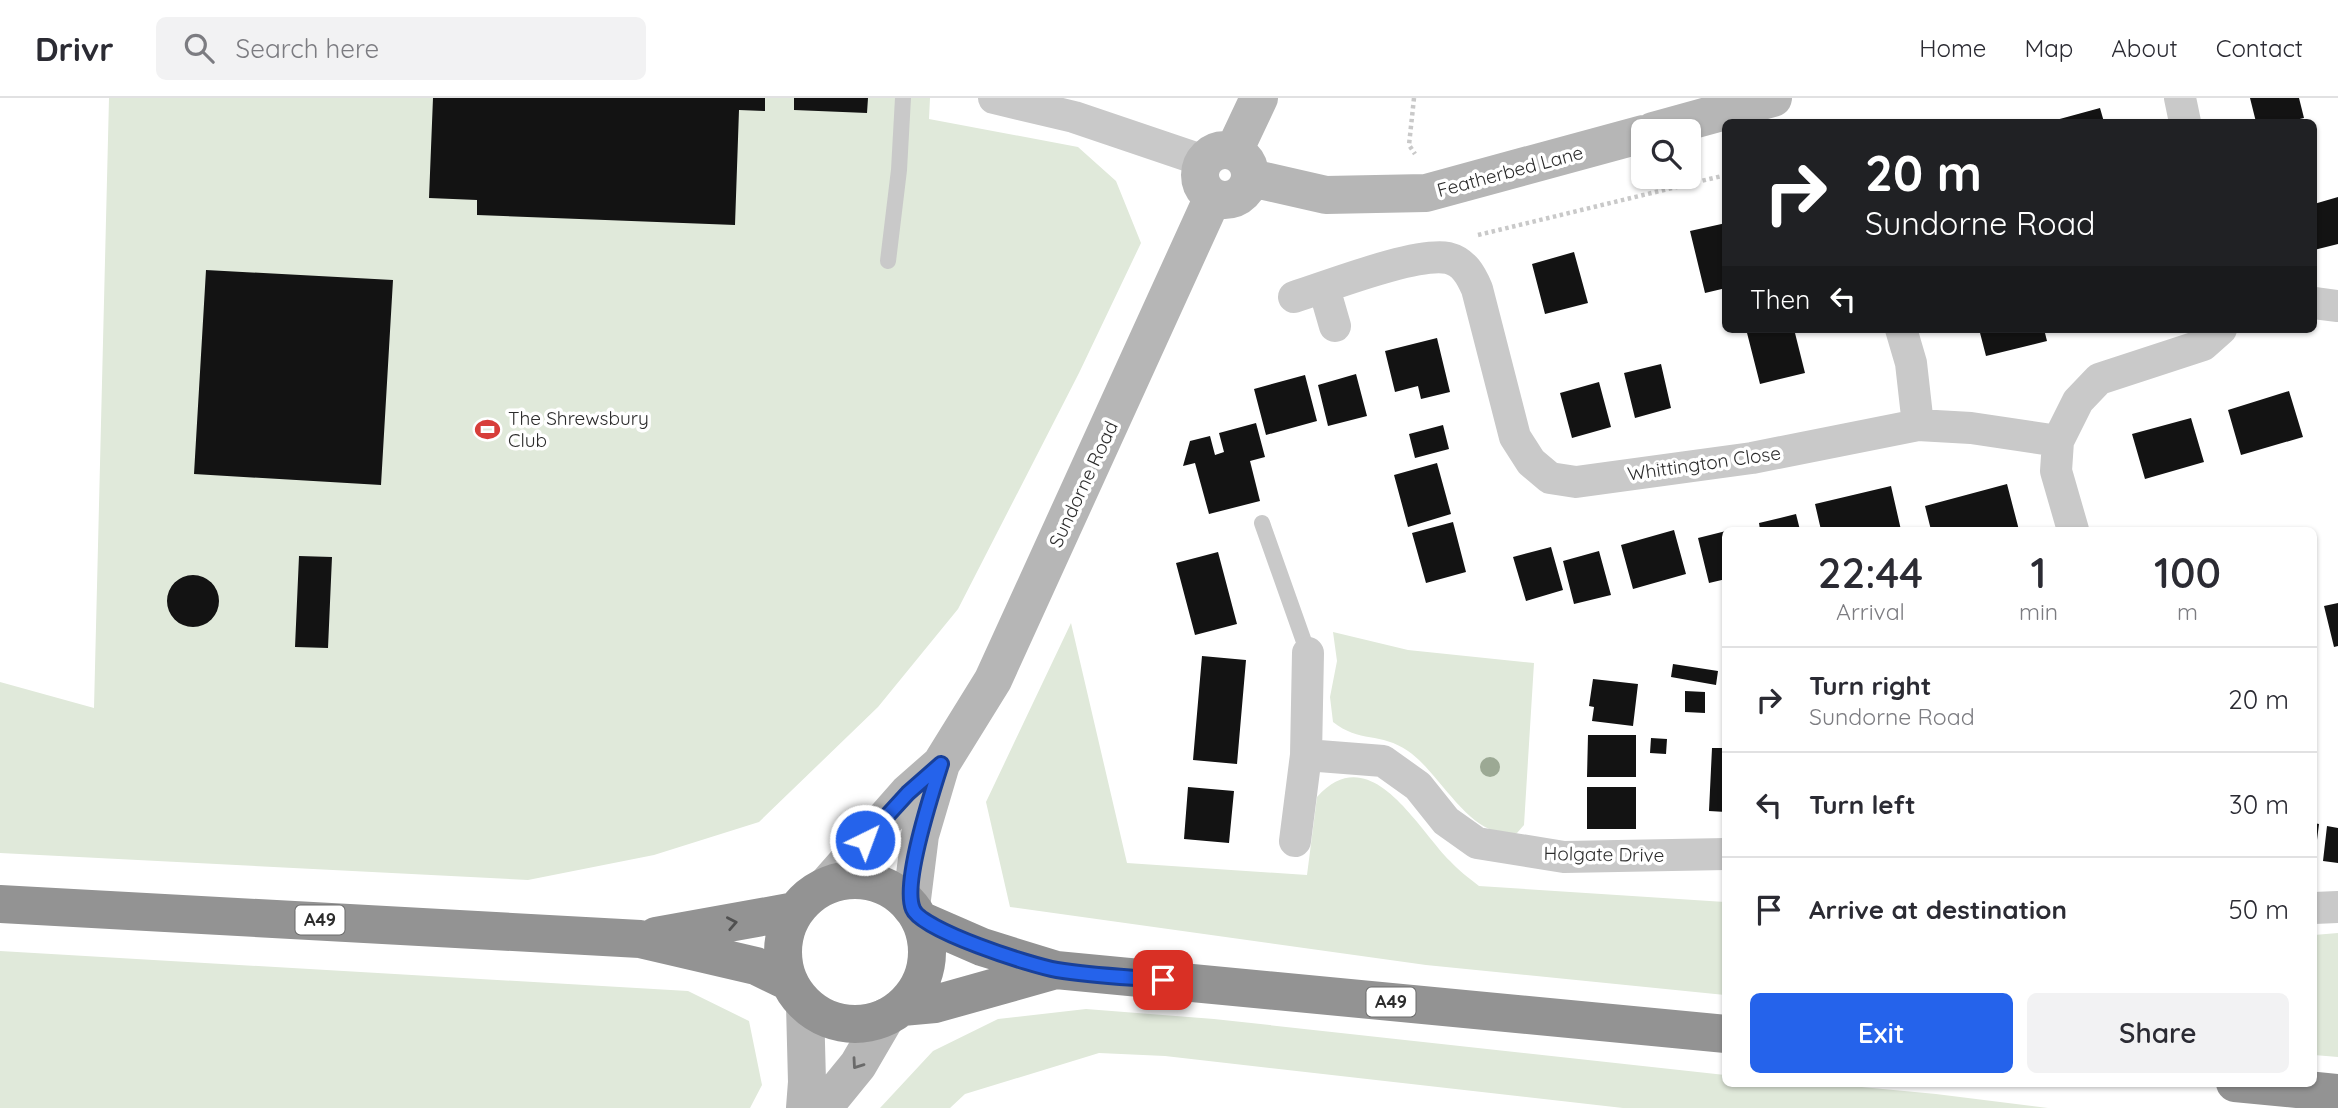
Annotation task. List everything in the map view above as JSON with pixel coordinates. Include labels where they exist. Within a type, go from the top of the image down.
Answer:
[{"type":"highway","points":[[845,880],[864,880],[882,885],[898,894],[916,913],[925,938],[927,957],[915,993],[894,1012],[852,1024],[835,1022],[797,993],[783,946],[787,927],[796,911],[804,900],[827,885],[845,880]]},
{"type":"highway","name":"A49","points":[[0,904],[640,939],[756,966],[797,993]]},
{"type":"highway","name":"A49","points":[[640,939],[796,911]]},
{"type":"highway","name":"A49","points":[[916,913],[982,947],[1056,970],[1722,1034]]},
{"type":"highway","name":"A49","points":[[894,1012],[935,1004],[1056,970]]},
{"type":"highway","points":[[2276,1087],[2338,1093]]},
{"type":"main road","name":"Sundorne Road","points":[[916,913],[920,835],[941,764],[993,680],[1213,197],[1221,200],[1237,198],[1244,193],[1230,163],[1259,98]]},
{"type":"main road","points":[[1697,119],[1773,98]]},
{"type":"main road","name":"Featherbed Lane","points":[[1230,163],[1326,195],[1426,194],[1631,137]]},
{"type":"main road","name":"Sundorne Road","points":[[827,885],[908,793],[941,764]]},
{"type":"main road","points":[[797,993],[807,1082],[804,1108]]},
{"type":"main road","points":[[823,1108],[858,1065],[894,1012]]},
{"type":"street","points":[[994,98],[1074,117],[1230,163]]},
{"type":"street","points":[[2180,98],[2184,119]]},
{"type":"street","name":"Whittington Close","points":[[1294,297],[1426,259],[1449,258],[1469,271],[1515,438],[1531,462],[1550,478],[1576,482],[1738,459],[1918,425],[1971,428],[2058,441]]},
{"type":"street","points":[[1324,288],[1335,326]]},
{"type":"street","points":[[2317,303],[2338,306]]},
{"type":"street","points":[[1902,333],[1911,363],[1918,425]]},
{"type":"street","points":[[2072,527],[2056,471],[2058,441],[2078,401],[2099,379],[2203,345],[2216,333]]},
{"type":"street","points":[[1295,841],[1306,755],[1307,653]]},
{"type":"street","name":"Holgate Drive","points":[[1306,755],[1383,761],[1419,786],[1446,821],[1476,843],[1564,857],[1722,854]]},
{"type":"street","points":[[2317,908],[2338,907]]},
{"type":"lane","points":[[888,261],[899,170],[903,98]]},
{"type":"lane","points":[[986,98],[994,98]]},
{"type":"lane","points":[[1262,523],[1307,653]]},
{"type":"path","points":[[1414,98],[1409,145],[1416,155]]},
{"type":"path","points":[[1469,238],[1722,176]]},
{"type":"green space","name":"The Shrewsbury Club","points":[[109,98],[930,98],[929,119],[1078,147],[1116,181],[1141,243],[1079,373],[958,609],[878,707],[759,822],[654,855],[528,880],[0,853],[0,682],[94,708]]},
{"type":"green space","points":[[1071,623],[1127,863],[1307,875],[1317,797],[1337,781],[1355,777],[1373,782],[1391,794],[1453,864],[1479,886],[1722,902],[1722,995],[1426,965],[1010,907],[986,802]]},
{"type":"green space","points":[[1333,632],[1408,650],[1534,663],[1524,825],[1517,833],[1495,831],[1472,818],[1408,751],[1389,741],[1352,733],[1333,722],[1330,697],[1337,661]]},
{"type":"green space","points":[[2338,933],[2338,1057],[2317,1055],[2317,935]]},
{"type":"green space","points":[[0,951],[688,991],[749,1021],[762,1085],[750,1108],[0,1108]]},
{"type":"green space","points":[[1086,1009],[1214,1019],[1722,1075],[1722,1087],[1862,1087],[2048,1108],[1623,1108],[1165,1056],[1099,1053],[965,1094],[950,1108],[880,1108],[933,1051],[998,1019]]},
{"type":"building","points":[[433,98],[765,98],[765,111],[739,110],[735,225],[477,215],[477,200],[429,198]]},
{"type":"building","points":[[794,98],[868,98],[867,113],[794,110]]},
{"type":"building","points":[[2250,98],[2299,98],[2304,118],[2300,119],[2255,119]]},
{"type":"building","points":[[2100,108],[2103,119],[2060,119]]},
{"type":"building","points":[[2338,197],[2338,244],[2317,249],[2317,203]]},
{"type":"building","points":[[1722,224],[1722,289],[1705,293],[1690,231]]},
{"type":"building","points":[[1574,252],[1588,303],[1545,314],[1532,264]]},
{"type":"building","points":[[206,270],[393,280],[381,485],[194,474]]},
{"type":"building","points":[[1747,333],[1795,333],[1805,373],[1760,384]]},
{"type":"building","points":[[1980,333],[2045,333],[2047,341],[1986,356]]},
{"type":"building","points":[[1437,338],[1450,392],[1421,399],[1418,386],[1395,392],[1385,351]]},
{"type":"building","points":[[1661,364],[1671,408],[1635,418],[1624,373]]},
{"type":"building","points":[[1356,374],[1367,416],[1328,426],[1318,385]]},
{"type":"building","points":[[1305,375],[1317,421],[1266,435],[1254,389]]},
{"type":"building","points":[[1599,382],[1611,427],[1572,438],[1560,393]]},
{"type":"building","points":[[2289,391],[2303,437],[2241,455],[2228,410]]},
{"type":"building","points":[[2191,418],[2204,462],[2145,479],[2132,434]]},
{"type":"building","points":[[1256,423],[1265,457],[1250,461],[1260,501],[1209,514],[1195,463],[1183,466],[1190,441],[1210,436],[1215,455],[1224,452],[1219,433]]},
{"type":"building","points":[[1443,425],[1449,449],[1415,458],[1409,434]]},
{"type":"building","points":[[1437,463],[1451,514],[1408,527],[1394,475]]},
{"type":"building","points":[[2007,484],[2018,527],[1930,527],[1925,506]]},
{"type":"building","points":[[1891,486],[1900,527],[1820,527],[1815,504]]},
{"type":"building","points":[[1796,514],[1799,527],[1760,527],[1759,523]]},
{"type":"building","points":[[1453,522],[1466,572],[1426,583],[1412,533]]},
{"type":"building","points":[[1674,530],[1686,574],[1633,589],[1621,545]]},
{"type":"building","points":[[1722,532],[1722,580],[1709,583],[1698,538]]},
{"type":"building","points":[[1551,547],[1563,590],[1526,601],[1513,557]]},
{"type":"building","points":[[1599,551],[1611,595],[1574,604],[1563,561]]},
{"type":"building","points":[[1218,552],[1237,624],[1195,635],[1176,563]]},
{"type":"building","points":[[299,556],[332,557],[328,648],[295,647]]},
{"type":"building","points":[[193,575],[203,577],[211,583],[217,591],[217,611],[211,619],[203,625],[193,627],[183,625],[175,619],[169,611],[167,601],[169,591],[175,583],[183,577]]},
{"type":"building","points":[[2338,603],[2338,646],[2334,647],[2324,606]]},
{"type":"building","points":[[1202,656],[1246,660],[1237,764],[1193,760]]},
{"type":"building","points":[[1673,664],[1718,671],[1716,685],[1671,677]]},
{"type":"building","points":[[1593,679],[1638,684],[1633,726],[1592,721],[1594,707],[1589,706]]},
{"type":"building","points":[[1685,691],[1705,692],[1705,713],[1685,712]]},
{"type":"building","points":[[1588,735],[1636,735],[1636,777],[1587,777]]},
{"type":"building","points":[[1651,738],[1667,739],[1666,754],[1650,753]]},
{"type":"building","points":[[1712,748],[1722,748],[1722,812],[1709,811]]},
{"type":"building","points":[[1188,787],[1234,791],[1229,843],[1184,839]]},
{"type":"building","points":[[1587,787],[1636,787],[1636,829],[1587,829]]},
{"type":"building","points":[[2327,826],[2338,828],[2338,863],[2323,861]]},
{"type":"place","name":"The Shrewsbury Club","points":[[488,429]]},
{"type":"route","points":[[865,840],[908,793],[941,764],[920,835],[914,874],[912,907],[919,920],[982,947],[1056,970],[1163,980]]}]
